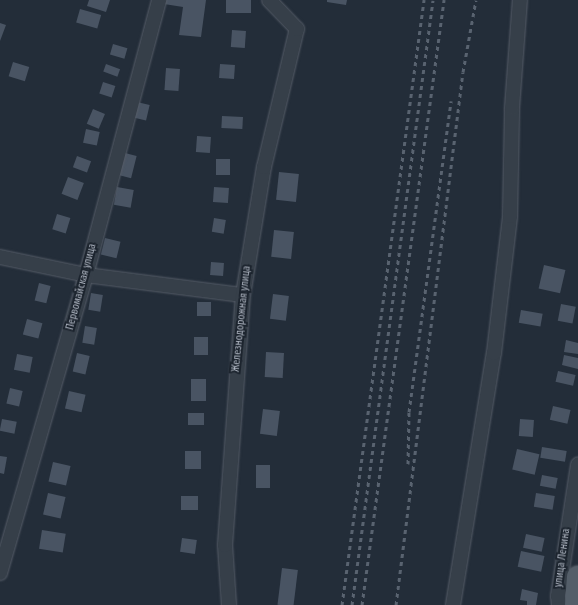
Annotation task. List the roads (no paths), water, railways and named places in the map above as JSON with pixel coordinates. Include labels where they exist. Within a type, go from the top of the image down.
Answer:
[{"type":"main road","name":"улица Ленина","points":[[576,605],[578,577]]},
{"type":"street","name":"Первомайская улица","points":[[0,573],[86,275],[159,0]]},
{"type":"street","name":"Железнодорожная улица","points":[[229,605],[225,545],[243,295],[264,167],[297,29],[269,0]]},
{"type":"street","points":[[453,605],[494,353],[510,216],[512,108],[520,0]]},
{"type":"street","points":[[0,257],[86,275],[243,295]]},
{"type":"street","points":[[86,275],[102,273],[126,276]]},
{"type":"street","name":"улица Ленина","points":[[559,605],[558,596],[578,465]]},
{"type":"railway","points":[[342,605],[424,0]]},
{"type":"railway","points":[[352,605],[433,0]]},
{"type":"railway","points":[[362,605],[444,0]]},
{"type":"railway","points":[[396,605],[463,72],[476,0]]},
{"type":"railway","points":[[408,464],[409,412],[451,101]]}]
